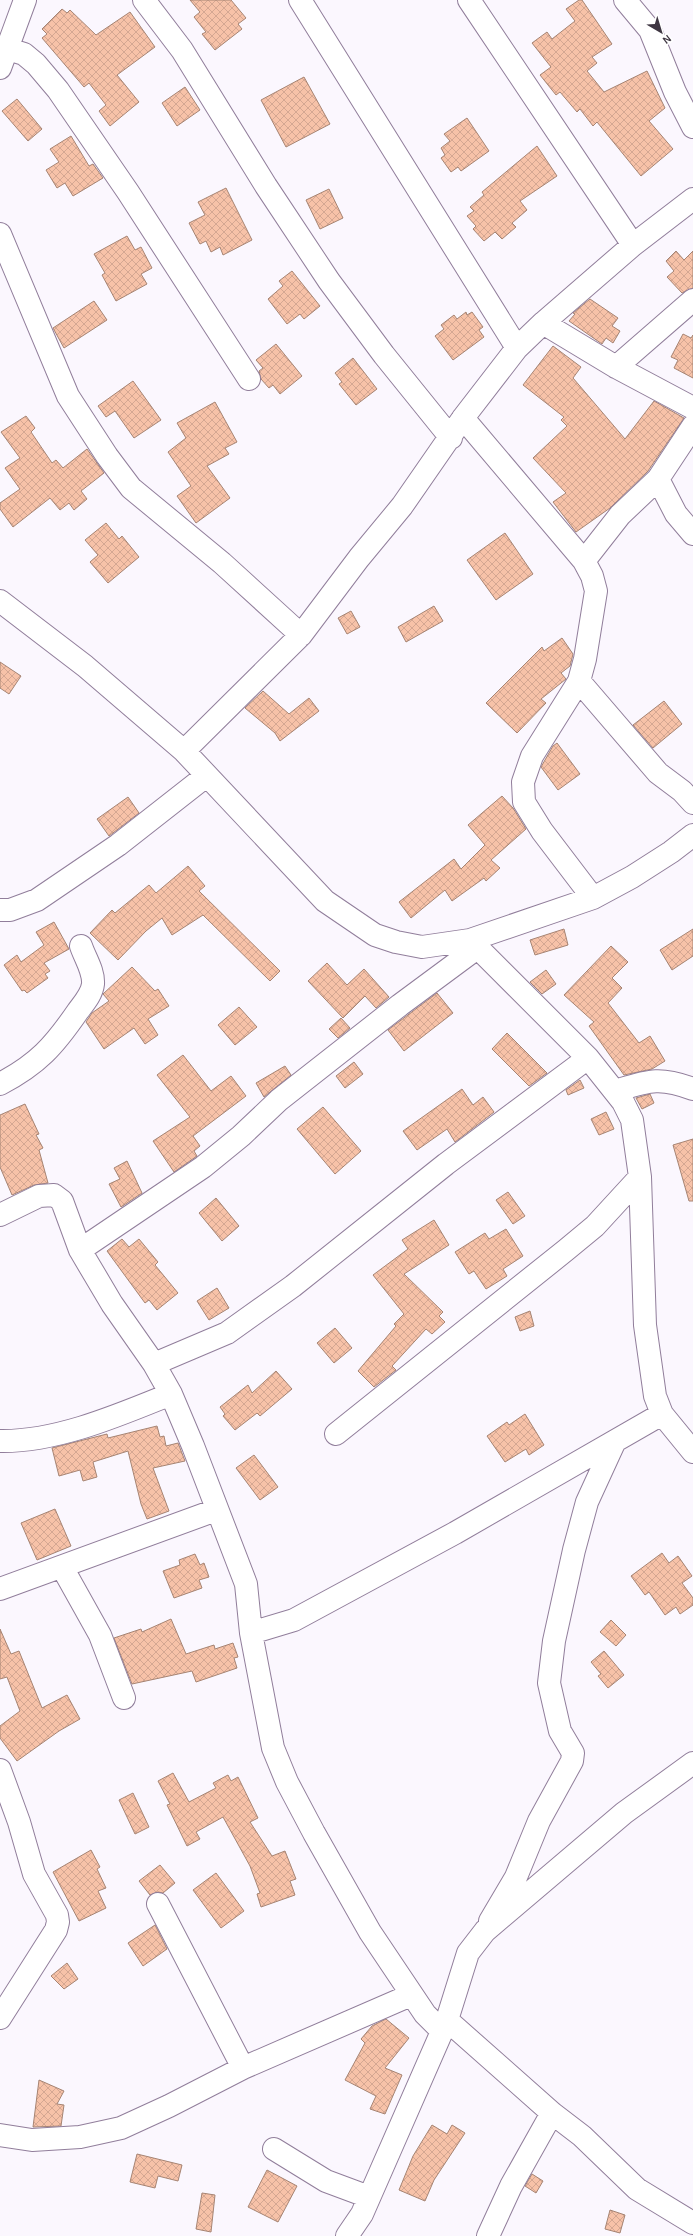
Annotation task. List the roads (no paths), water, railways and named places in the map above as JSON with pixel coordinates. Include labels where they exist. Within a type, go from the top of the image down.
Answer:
[{"type":"street","points":[[4,58],[25,0]]},
{"type":"street","points":[[144,0],[182,50],[266,186],[330,281],[384,355],[451,438]]},
{"type":"street","points":[[300,0],[517,348]]},
{"type":"street","points":[[469,0],[633,245]]},
{"type":"street","points":[[625,0],[650,30],[675,92],[693,127]]},
{"type":"street","points":[[4,58],[24,54],[36,64],[58,90],[128,192],[249,379]]},
{"type":"street","points":[[184,751],[301,635],[359,558],[402,506],[451,438],[463,418],[517,348],[543,323],[633,245],[693,199]]},
{"type":"street","points":[[0,234],[68,396],[107,456],[131,488],[222,563],[301,635]]},
{"type":"street","points":[[616,367],[693,300]]},
{"type":"street","points":[[543,323],[616,367],[693,408]]},
{"type":"street","points":[[463,418],[584,561],[592,576],[596,591],[585,659],[579,681],[532,756],[523,782],[524,802],[542,831],[593,898]]},
{"type":"street","points":[[584,561],[620,515],[658,479],[693,426]]},
{"type":"street","points":[[658,479],[676,514],[693,534]]},
{"type":"street","points":[[0,601],[85,666],[184,751],[325,901],[375,935],[396,942],[422,947],[474,944],[593,898],[632,877],[693,835]]},
{"type":"street","points":[[579,681],[658,772],[682,790],[693,803]]},
{"type":"street","points":[[0,910],[10,910],[37,900],[118,845],[206,776]]},
{"type":"street","points":[[474,944],[588,1058],[623,1102],[632,1120],[640,1178],[645,1325],[656,1396],[662,1414],[693,1452]]},
{"type":"street","points":[[80,1250],[203,1167],[292,1091],[474,944]]},
{"type":"street","points":[[0,1084],[23,1072],[56,1043],[88,996],[93,984],[91,972],[81,946]]},
{"type":"street","points":[[154,1364],[227,1333],[293,1286],[446,1164],[588,1058]]},
{"type":"street","points":[[615,1091],[648,1081],[673,1081],[693,1089]]},
{"type":"street","points":[[336,1434],[595,1226],[640,1178]]},
{"type":"street","points":[[0,1215],[39,1196],[54,1195],[62,1201],[80,1250],[112,1304],[154,1364],[171,1394],[194,1446],[216,1510],[246,1584],[252,1633],[273,1748],[287,1782],[314,1833],[370,1932],[411,1995],[425,2014],[445,2026],[582,2136],[637,2189],[693,2223]]},
{"type":"street","points":[[0,1441],[53,1434],[82,1427],[110,1419],[171,1394]]},
{"type":"street","points":[[252,1633],[294,1620],[449,1536],[662,1414]]},
{"type":"street","points":[[347,2236],[362,2214],[370,2198],[445,2026],[468,1953],[485,1930],[516,1876],[540,1821],[572,1761],[573,1753],[560,1731],[549,1683],[554,1641],[574,1550],[587,1502],[615,1441]]},
{"type":"street","points":[[0,1589],[216,1510]]},
{"type":"street","points":[[62,1567],[100,1635],[124,1698]]},
{"type":"street","points":[[485,1930],[624,1813],[693,1763]]},
{"type":"street","points":[[0,1770],[19,1822],[34,1874],[57,1915],[58,1922],[56,1930],[0,2018]]},
{"type":"street","points":[[158,1904],[243,2068]]},
{"type":"street","points":[[0,2136],[32,2140],[80,2137],[121,2128],[169,2106],[243,2068],[411,1995]]},
{"type":"street","points":[[488,2236],[511,2186],[552,2113]]},
{"type":"street","points":[[274,2149],[326,2181],[370,2198]]}]
